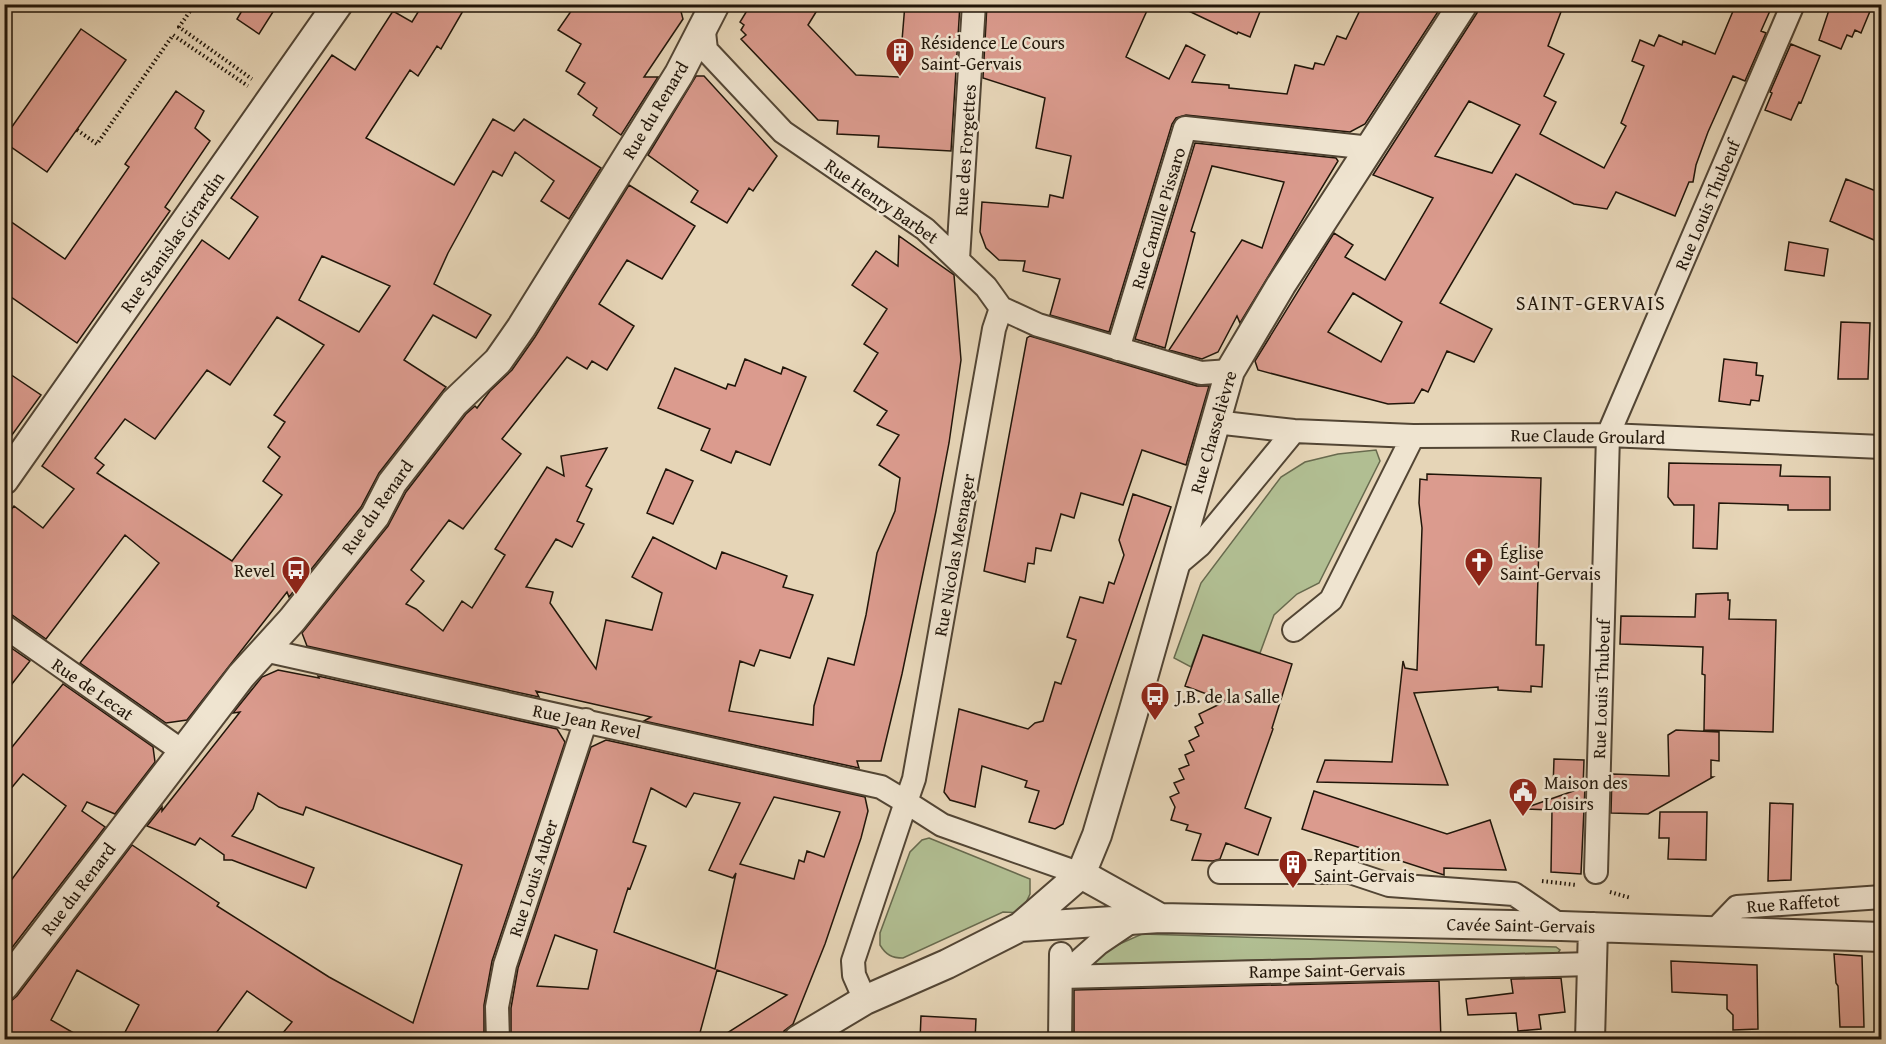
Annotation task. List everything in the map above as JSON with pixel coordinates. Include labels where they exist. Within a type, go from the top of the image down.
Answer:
[{"type":"street","name":"Rue Stanislas Girardin","points":[[4,480],[338,4]]},
{"type":"street","name":"Rue des Forgettes","points":[[958,259],[974,4]]},
{"type":"street","name":"Rue Chasselièvre","points":[[1082,874],[1097,835],[1230,371],[1281,285],[1463,4]]},
{"type":"street","name":"Rue Louis Thubeuf","points":[[1595,883],[1608,435],[1793,4]]},
{"type":"street","name":"Rue Henry Barbet","points":[[707,12],[706,50],[783,132],[925,229],[986,287],[1001,308],[1038,325],[1202,373],[1230,371]]},
{"type":"street","name":"Rue du Renard","points":[[4,986],[241,676],[304,605],[375,516],[392,483],[453,403],[498,361],[521,328],[679,74],[707,12]]},
{"type":"street","name":"Rue Camille Pissaro","points":[[1118,349],[1185,128],[1371,148]]},
{"type":"street","name":"Rue Nicolas Mesnager","points":[[866,1000],[854,975],[852,961],[914,779],[994,329],[1001,308]]},
{"type":"street","name":"Rue Claude Groulard","points":[[1215,422],[1294,431],[1413,436],[1608,435],[1881,447]]},
{"type":"street","points":[[1174,567],[1200,545],[1294,431]]},
{"type":"street","points":[[1294,630],[1330,600],[1413,436]]},
{"type":"street","name":"Rue de Lecat","points":[[4,626],[182,751]]},
{"type":"street","name":"Rue Jean Revel","points":[[264,650],[881,787],[942,825],[1082,874]]},
{"type":"street","name":"Rue Louis Auber","points":[[498,1040],[497,1007],[505,965],[586,720]]},
{"type":"street","points":[[1220,872],[1350,872],[1389,885],[1514,894],[1561,926]]},
{"type":"street","points":[[798,1040],[866,1000],[929,973],[1020,927],[1082,874]]},
{"type":"street","name":"Cavée Saint-Gervais","points":[[1082,874],[1160,918]]},
{"type":"street","name":"Rue Raffetot","points":[[1714,931],[1737,907],[1881,897]]},
{"type":"street","name":"Cavée Saint-Gervais","points":[[1020,927],[1160,918],[1561,926],[1881,937]]},
{"type":"street","points":[[1061,977],[1098,944],[1131,921]]},
{"type":"street","points":[[1590,1040],[1593,927]]},
{"type":"street","points":[[1060,1040],[1061,954]]},
{"type":"street","name":"Rampe Saint-Gervais","points":[[1061,977],[1592,964]]},
{"type":"path","points":[[195,4],[179,27],[273,98]]},
{"type":"path","points":[[77,130],[97,144],[173,35],[273,98]]},
{"type":"path","points":[[1541,880],[1595,883],[1636,900]]},
{"type":"green space","points":[[1376,450],[1380,461],[1319,583],[1297,594],[1274,615],[1260,653],[1203,635],[1191,667],[1174,658],[1201,583],[1281,477],[1305,462],[1338,454]]},
{"type":"green space","points":[[929,838],[1030,879],[1030,894],[1021,913],[1003,912],[903,958],[892,957],[880,945],[880,933],[910,852],[922,840]]},
{"type":"green space","points":[[1142,934],[1556,947],[1560,950],[1558,953],[1087,964],[1088,958]]},
{"type":"building","points":[[246,4],[278,4],[259,34],[237,19]]},
{"type":"building","points":[[423,4],[467,4],[441,49],[437,46],[418,76],[410,70],[366,138],[454,185],[493,119],[514,131],[524,119],[601,168],[569,219],[541,201],[554,181],[515,152],[502,176],[493,171],[448,253],[434,284],[491,315],[476,338],[433,315],[404,360],[446,387],[379,473],[361,507],[289,597],[287,592],[187,720],[166,723],[80,663],[159,563],[125,535],[46,639],[12,615],[4,613],[4,519],[14,506],[43,528],[74,489],[42,466],[202,240],[229,259],[258,217],[231,198],[332,55],[355,70],[393,11],[412,22]],"holes":[[[322,256],[390,286],[359,332],[299,300]],[[277,317],[324,345],[274,415],[285,422],[268,447],[280,457],[263,481],[282,495],[232,561],[97,473],[104,465],[95,458],[125,419],[155,439],[207,370],[230,385]]]},
{"type":"building","points":[[576,4],[679,4],[683,19],[644,77],[658,77],[621,135],[593,115],[597,108],[578,94],[585,83],[566,71],[581,44],[558,30]]},
{"type":"building","name":"Résidence Le Cours Saint-Gervais","points":[[751,4],[821,4],[808,25],[856,75],[899,77],[905,4],[960,4],[951,151],[878,147],[879,136],[837,134],[838,121],[818,120],[741,39],[746,35],[741,30],[744,25],[740,22]]},
{"type":"building","points":[[987,4],[1150,4],[1126,57],[1169,79],[1186,45],[1205,55],[1192,82],[1287,94],[1295,65],[1313,69],[1315,63],[1324,65],[1337,36],[1346,39],[1363,4],[1443,4],[1365,124],[1350,132],[1186,115],[1176,118],[1172,124],[1109,332],[1050,315],[1060,279],[1023,271],[1025,261],[999,260],[986,248],[980,232],[982,202],[1048,207],[1050,195],[1063,198],[1071,156],[1036,148],[1045,98],[983,78]]},
{"type":"building","points":[[1174,4],[1263,4],[1250,37],[1238,32],[1237,34]]},
{"type":"building","points":[[1479,4],[1564,4],[1548,46],[1564,54],[1544,96],[1556,102],[1540,134],[1604,168],[1626,126],[1621,123],[1644,66],[1632,61],[1640,40],[1654,46],[1659,35],[1682,45],[1683,41],[1715,54],[1736,4],[1773,4],[1761,31],[1766,33],[1745,81],[1733,76],[1708,132],[1696,165],[1693,182],[1689,182],[1675,216],[1616,192],[1607,209],[1574,204],[1516,174],[1440,303],[1492,329],[1474,362],[1447,351],[1428,392],[1422,389],[1414,403],[1388,404],[1258,370],[1255,361],[1334,233],[1353,245],[1345,257],[1385,280],[1433,198],[1373,175],[1477,13]],"holes":[[[1469,101],[1520,125],[1492,173],[1435,156]],[[1353,293],[1402,322],[1381,362],[1328,332]]]},
{"type":"building","points":[[1831,4],[1873,4],[1861,33],[1855,30],[1852,37],[1847,35],[1841,49],[1819,40]]},
{"type":"building","points":[[81,29],[126,60],[47,172],[4,142],[4,138]]},
{"type":"building","points":[[1791,44],[1820,56],[1801,103],[1799,102],[1791,120],[1765,110],[1772,93],[1770,92]]},
{"type":"building","points":[[696,76],[704,76],[777,156],[753,191],[749,188],[727,223],[691,202],[698,191],[648,155]]},
{"type":"building","points":[[176,91],[204,111],[195,128],[210,141],[165,207],[170,211],[77,343],[4,292],[4,217],[65,259],[129,167],[125,164]]},
{"type":"building","points":[[1195,143],[1336,158],[1338,161],[1240,323],[1237,316],[1218,352],[1202,359],[1169,350],[1242,240],[1262,248],[1284,182],[1212,166],[1191,231],[1195,233],[1165,348],[1135,339]]},
{"type":"building","points":[[1846,179],[1881,193],[1881,243],[1830,221]]},
{"type":"building","points":[[629,185],[695,226],[662,279],[627,260],[599,304],[634,326],[607,370],[592,361],[587,369],[567,357],[502,439],[521,454],[463,529],[449,520],[411,570],[424,581],[406,604],[416,609],[443,631],[462,601],[472,608],[505,555],[495,549],[547,467],[564,476],[561,456],[607,448],[586,486],[592,489],[577,521],[584,524],[572,547],[556,539],[526,587],[553,592],[550,603],[596,669],[606,620],[652,630],[662,593],[632,577],[653,537],[716,569],[722,552],[787,576],[783,587],[813,595],[790,658],[760,650],[754,666],[740,661],[729,711],[813,725],[814,706],[828,658],[854,665],[877,553],[895,511],[900,478],[879,465],[899,435],[877,425],[887,411],[854,391],[878,353],[864,344],[887,309],[852,285],[876,251],[898,266],[899,236],[954,275],[961,360],[936,511],[902,674],[881,761],[857,761],[859,768],[644,721],[651,717],[536,691],[539,697],[307,646],[302,633],[388,526],[406,492],[466,414],[475,406],[477,408],[490,391],[512,370]]},
{"type":"building","points":[[1789,242],[1828,249],[1824,276],[1785,270]]},
{"type":"building","points":[[1841,322],[1870,323],[1868,379],[1838,379]]},
{"type":"building","points":[[1030,336],[1197,386],[1209,386],[1186,465],[1142,450],[1123,505],[1081,493],[1074,518],[1061,514],[1051,551],[1036,548],[1034,564],[1028,563],[1025,582],[984,571],[1027,338]]},
{"type":"building","points":[[745,359],[781,374],[783,367],[806,377],[770,465],[736,451],[731,463],[701,450],[710,429],[658,408],[675,368],[726,389],[728,384],[735,386]]},
{"type":"building","points":[[1724,359],[1757,363],[1756,375],[1763,376],[1759,401],[1751,400],[1750,405],[1719,401]]},
{"type":"building","points":[[4,370],[41,395],[4,446]]},
{"type":"building","points":[[1669,463],[1781,465],[1780,476],[1830,477],[1830,510],[1788,510],[1788,505],[1719,503],[1717,549],[1693,548],[1694,505],[1674,505],[1668,497]]},
{"type":"building","points":[[666,469],[693,481],[673,524],[647,513]]},
{"type":"building","name":"Église Saint-Gervais","points":[[1427,474],[1541,478],[1536,645],[1544,645],[1542,687],[1531,686],[1531,692],[1498,690],[1498,687],[1414,693],[1448,785],[1317,782],[1325,760],[1392,762],[1403,661],[1405,668],[1417,670],[1422,528],[1419,503],[1420,479],[1427,480]]},
{"type":"building","points":[[1133,494],[1171,507],[1063,824],[1055,829],[1029,822],[1039,791],[1025,787],[1027,781],[982,766],[975,807],[950,800],[944,792],[959,709],[1028,729],[1035,723],[1043,721],[1055,682],[1061,684],[1076,640],[1067,637],[1080,597],[1103,603],[1109,582],[1114,584],[1124,555],[1119,540]]},
{"type":"building","points":[[1728,593],[1729,619],[1776,620],[1773,732],[1704,730],[1703,647],[1620,644],[1621,616],[1695,617],[1696,594]]},
{"type":"building","points":[[1203,635],[1292,664],[1273,729],[1245,808],[1271,818],[1258,855],[1226,843],[1220,859],[1192,860],[1201,834],[1186,830],[1188,825],[1171,820],[1175,807],[1170,797],[1179,793],[1174,783],[1184,779],[1179,769],[1189,765],[1185,755],[1194,751],[1189,741],[1199,736],[1195,727],[1203,723],[1199,714],[1226,701],[1185,686]]},
{"type":"building","points":[[4,643],[30,661],[4,694]]},
{"type":"building","points":[[278,670],[319,678],[318,676],[557,729],[565,742],[492,961],[484,1005],[484,1040],[277,1040],[292,1022],[247,991],[211,1040],[121,1040],[139,1005],[77,970],[51,1020],[86,1040],[4,1040],[4,1002],[11,1001],[17,996],[132,845],[219,903],[217,906],[329,977],[413,1023],[462,865],[306,807],[303,815],[279,807],[258,793],[253,809],[232,836],[314,868],[306,888],[232,860],[224,860],[224,855],[200,838],[195,845],[147,826],[162,807],[162,811],[240,712],[233,713],[262,677]]},
{"type":"building","points":[[63,684],[153,747],[155,762],[115,814],[87,802],[82,811],[105,827],[4,958],[4,890],[66,806],[23,774],[4,797],[4,757]]},
{"type":"building","points":[[1676,730],[1719,732],[1719,761],[1711,760],[1711,777],[1713,777],[1648,814],[1611,813],[1612,774],[1669,776],[1668,735]]},
{"type":"building","points":[[606,740],[865,797],[868,811],[861,838],[825,944],[793,1024],[784,1031],[782,1040],[716,1040],[787,995],[717,970],[698,1040],[567,1040],[567,1036],[511,1040],[511,1008],[518,968],[591,747]],"holes":[[[651,788],[686,807],[694,793],[740,803],[709,870],[733,878],[736,873],[715,969],[614,932],[628,888],[630,889],[646,846],[633,842]],[[774,797],[840,812],[824,857],[807,851],[804,862],[799,860],[794,879],[740,864]],[[555,935],[597,950],[588,989],[537,986]]]},
{"type":"building","points":[[1554,759],[1584,760],[1581,874],[1551,872],[1552,810],[1525,808],[1582,788],[1553,788]]},
{"type":"building","points":[[1314,791],[1447,834],[1490,820],[1506,870],[1444,868],[1444,875],[1302,829]]},
{"type":"building","points":[[1770,803],[1793,804],[1791,880],[1768,881]]},
{"type":"building","points":[[1660,812],[1707,812],[1706,860],[1668,859],[1669,838],[1659,838]]},
{"type":"building","points":[[1834,954],[1862,956],[1864,1027],[1840,1027]]},
{"type":"building","points":[[1671,961],[1757,965],[1758,1029],[1733,1030],[1733,1015],[1727,1009],[1727,995],[1672,992]]},
{"type":"building","points":[[1561,978],[1565,1012],[1539,1015],[1541,1029],[1518,1031],[1516,1013],[1468,1015],[1466,999],[1513,993],[1511,979]]},
{"type":"building","points":[[1439,981],[1441,1040],[1074,1040],[1074,990]]},
{"type":"building","points":[[921,1016],[976,1019],[975,1040],[920,1040]]},
{"type":"place","name":"Résidence Le Cours Saint-Gervais","points":[[900,78]]},
{"type":"place","name":"Église Saint-Gervais","points":[[1479,588]]},
{"type":"place","name":"Revel","points":[[296,596]]},
{"type":"place","name":"J.B. de la Salle","points":[[1155,722]]},
{"type":"place","name":"Maison des Loisirs","points":[[1523,818]]},
{"type":"place","name":"Repartition Saint-Gervais","points":[[1293,890]]},
{"type":"district","name":"SAINT-GERVAIS","points":[[1591,302]]}]
